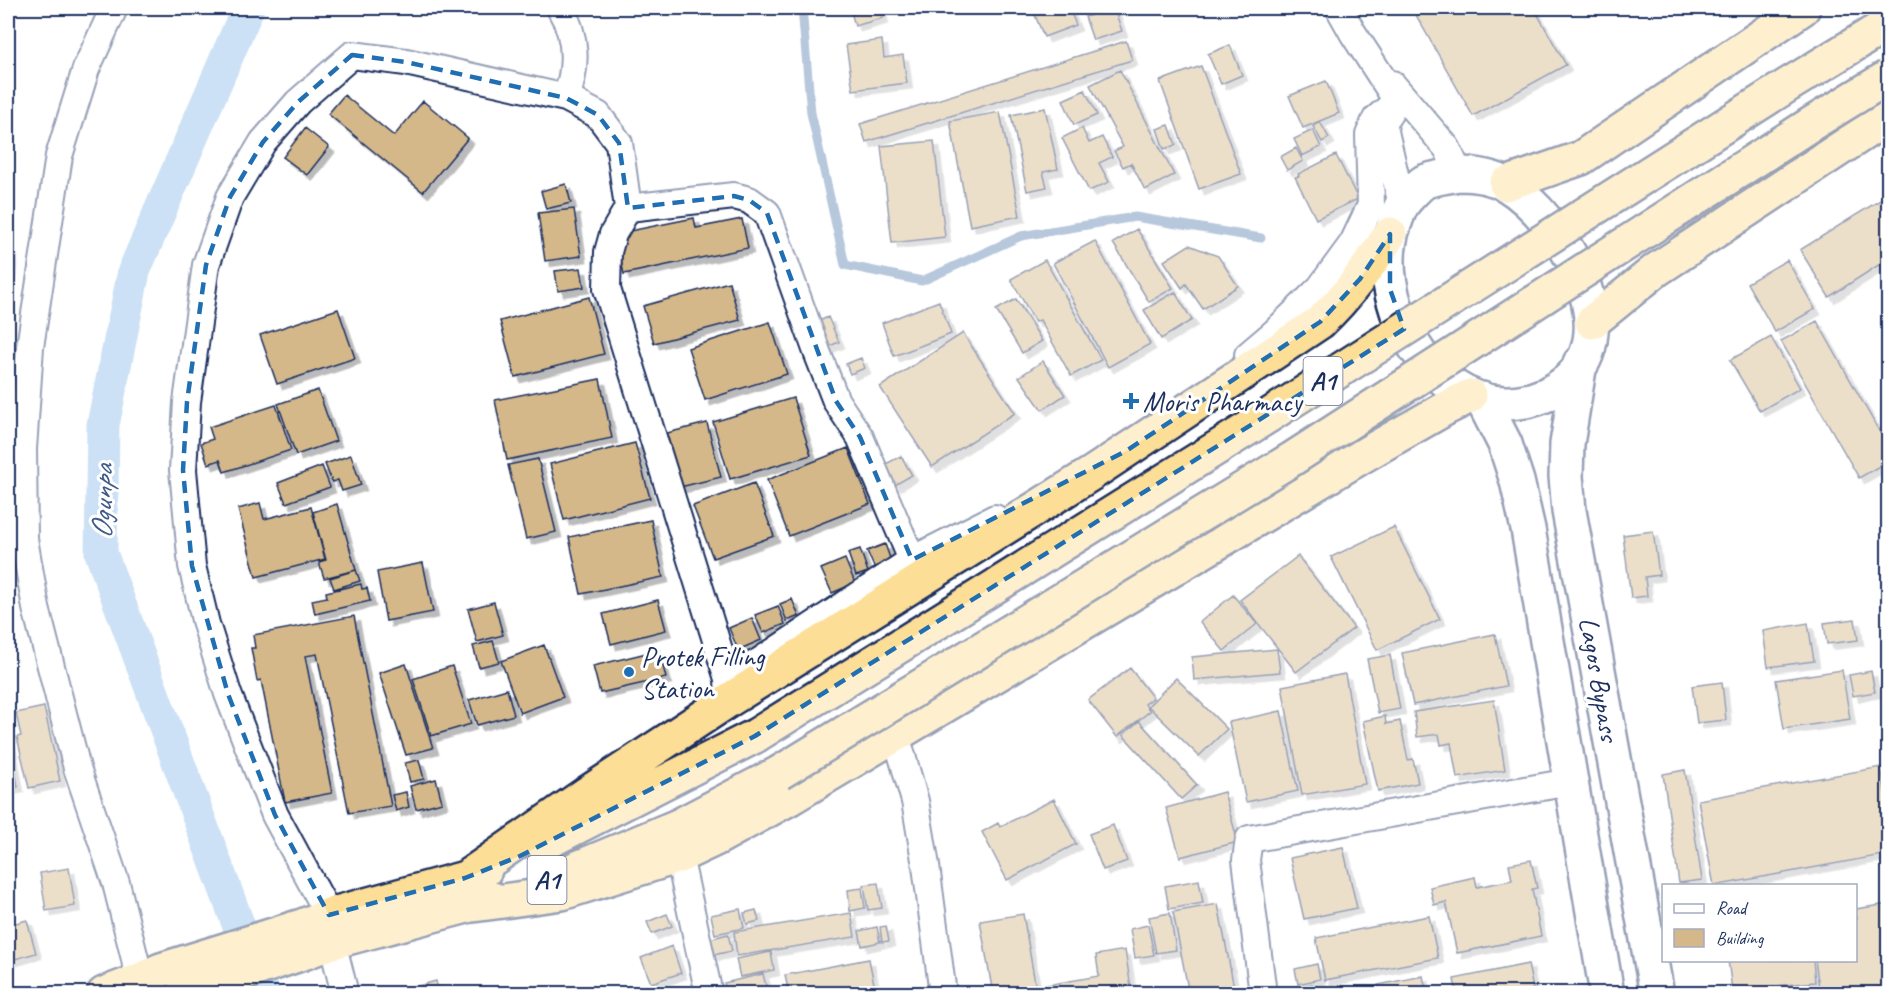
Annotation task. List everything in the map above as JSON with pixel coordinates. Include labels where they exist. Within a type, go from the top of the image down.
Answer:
[{"type":"highway","points":[[1506,184],[1581,158],[1803,8]]},
{"type":"highway","name":"A1","points":[[469,892],[520,856],[755,736],[1888,24]]},
{"type":"highway","name":"A1","points":[[104,993],[149,976],[469,892],[533,886],[678,826],[779,773],[1292,459],[1811,124],[1888,77]]},
{"type":"highway","points":[[1592,322],[1656,270],[1888,118]]},
{"type":"highway","points":[[469,892],[586,794],[728,690],[1101,466],[1320,322],[1339,305],[1360,279],[1396,220]]},
{"type":"highway","points":[[469,892],[562,893],[680,856],[717,838],[790,798],[1393,439],[1476,398]]},
{"type":"highway","name":"A1","points":[[183,993],[316,934]]},
{"type":"main road","points":[[1459,174],[1477,174],[1506,184],[1531,202],[1560,236],[1588,300],[1592,322],[1589,349],[1572,377],[1555,392],[1526,402],[1497,403],[1476,398],[1448,381],[1427,363],[1411,341],[1400,320],[1390,289],[1388,261],[1396,220],[1424,182],[1459,174]]},
{"type":"main road","name":"Lagos Bypass","points":[[1580,363],[1567,444],[1566,476],[1569,511],[1657,993]]},
{"type":"main road","name":"Lagos Bypass","points":[[1476,398],[1505,444],[1517,481],[1528,529],[1569,782],[1607,993]]},
{"type":"street","points":[[114,8],[86,69],[59,156],[30,346],[23,449],[24,539],[38,619],[77,768],[116,883],[135,959],[149,976]]},
{"type":"street","points":[[560,8],[568,21],[574,54],[573,79],[566,98]]},
{"type":"street","points":[[1339,8],[1397,101]]},
{"type":"street","points":[[1353,33],[1420,118],[1447,148],[1459,174]]},
{"type":"street","points":[[345,993],[316,934],[275,815],[228,694],[206,624],[192,566],[183,470],[187,402],[207,265],[230,197],[263,142],[298,102],[352,55],[406,62],[566,98],[598,115],[619,143],[628,208],[612,234],[608,252],[607,289],[728,690],[760,661],[912,560],[1101,466],[1238,363],[1274,333],[1320,288],[1353,243],[1371,204],[1369,135],[1376,119],[1397,101]]},
{"type":"street","points":[[1396,220],[1383,123],[1397,101]]},
{"type":"street","points":[[628,208],[734,196],[749,200],[767,213],[836,401],[860,437],[912,560]]},
{"type":"street","points":[[896,735],[915,801],[943,993]]},
{"type":"street","points":[[1263,993],[1246,860],[1249,839],[1569,782]]},
{"type":"street","points":[[680,856],[709,993]]},
{"type":"highlighted area","points":[[352,55],[406,62],[566,98],[598,115],[619,143],[628,208],[734,196],[749,200],[767,213],[836,401],[860,437],[912,560],[1126,451],[1320,322],[1360,279],[1390,234],[1390,289],[1404,329],[755,736],[520,856],[465,878],[329,915],[275,815],[228,694],[192,566],[183,470],[187,402],[206,265],[230,197],[263,142],[298,102]]},
{"type":"building","points":[[850,8],[880,8],[883,18],[855,26]]},
{"type":"building","points":[[1032,8],[1069,8],[1076,25],[1044,37]]},
{"type":"building","points":[[1081,8],[1106,8],[1084,15]]},
{"type":"building","points":[[1114,8],[1122,31],[1093,40],[1085,17]]},
{"type":"building","points":[[1412,8],[1534,8],[1566,65],[1473,116]]},
{"type":"building","points":[[882,40],[884,58],[903,55],[907,83],[853,90],[846,45]]},
{"type":"building","points":[[1126,41],[1132,60],[866,142],[860,124]]},
{"type":"building","points":[[1230,45],[1242,75],[1221,84],[1208,54]]},
{"type":"building","points":[[1201,66],[1241,174],[1199,189],[1160,81]]},
{"type":"building","points":[[1120,70],[1174,175],[1145,190],[1131,163],[1123,167],[1114,151],[1123,147],[1090,85]]},
{"type":"building","points":[[1326,81],[1339,113],[1303,128],[1289,96]]},
{"type":"building","points":[[1085,90],[1097,115],[1074,125],[1063,100]]},
{"type":"building","points":[[344,95],[394,136],[423,101],[468,138],[423,192],[328,114]]},
{"type":"building","points":[[1045,108],[1058,169],[1043,172],[1047,187],[1027,191],[1011,115]]},
{"type":"building","points":[[1000,112],[1020,216],[970,226],[950,121]]},
{"type":"building","points":[[1320,122],[1329,138],[1322,142],[1313,126]]},
{"type":"building","points":[[1169,125],[1176,145],[1164,149],[1157,129]]},
{"type":"building","points":[[305,128],[329,147],[307,175],[283,157]]},
{"type":"building","points":[[1082,128],[1089,143],[1102,137],[1112,157],[1099,163],[1109,182],[1089,191],[1062,138]]},
{"type":"building","points":[[1313,130],[1321,147],[1302,156],[1294,139]]},
{"type":"building","points":[[934,141],[945,237],[892,243],[881,146]]},
{"type":"building","points":[[1296,148],[1303,161],[1287,170],[1280,157]]},
{"type":"building","points":[[1336,155],[1358,199],[1316,219],[1295,177]]},
{"type":"building","points":[[566,184],[571,203],[546,209],[541,191]]},
{"type":"building","points":[[1888,195],[1888,259],[1829,297],[1800,250]]},
{"type":"building","points":[[574,209],[581,256],[545,261],[538,213]]},
{"type":"building","points":[[694,218],[696,228],[742,219],[748,248],[624,274],[615,234]]},
{"type":"building","points":[[1137,229],[1173,288],[1149,302],[1113,243]]},
{"type":"building","points":[[1095,241],[1150,344],[1108,367],[1053,263]]},
{"type":"building","points":[[1189,245],[1218,256],[1238,286],[1203,309],[1186,284],[1182,288],[1164,261]]},
{"type":"building","points":[[8,251],[12,251],[10,275],[8,275]]},
{"type":"building","points":[[1045,260],[1101,360],[1071,376],[1040,320],[1035,322],[1011,279]]},
{"type":"building","points":[[1787,260],[1815,309],[1775,332],[1747,283]]},
{"type":"building","points":[[581,268],[584,287],[558,291],[555,271]]},
{"type":"building","points":[[729,282],[740,320],[654,343],[643,306]]},
{"type":"building","points":[[1175,292],[1192,320],[1161,339],[1144,310]]},
{"type":"building","points":[[589,297],[604,354],[515,377],[500,321]]},
{"type":"building","points":[[1016,299],[1042,341],[1022,353],[996,310]]},
{"type":"building","points":[[939,301],[951,334],[894,356],[882,323]]},
{"type":"building","points":[[338,309],[355,358],[277,384],[260,335]]},
{"type":"building","points":[[828,317],[839,342],[825,348],[815,323]]},
{"type":"building","points":[[1817,321],[1888,447],[1888,461],[1859,478],[1781,341]]},
{"type":"building","points":[[770,322],[787,374],[705,400],[688,348]]},
{"type":"building","points":[[963,333],[1015,413],[932,467],[880,387]]},
{"type":"building","points":[[1771,337],[1800,388],[1760,411],[1730,360]]},
{"type":"building","points":[[861,358],[865,368],[850,374],[846,364]]},
{"type":"building","points":[[1043,361],[1065,395],[1042,410],[1019,377]]},
{"type":"building","points":[[600,379],[612,438],[507,460],[495,400]]},
{"type":"building","points":[[318,390],[336,441],[296,455],[278,404]]},
{"type":"building","points":[[793,398],[811,455],[730,479],[713,422]]},
{"type":"building","points":[[276,405],[291,450],[224,472],[220,460],[208,464],[201,443],[213,439],[209,427]]},
{"type":"building","points":[[707,423],[721,477],[672,489],[659,435]]},
{"type":"building","points":[[635,443],[650,498],[564,520],[550,464]]},
{"type":"building","points":[[848,448],[870,504],[789,536],[767,480]]},
{"type":"building","points":[[351,455],[361,485],[342,491],[338,480],[332,482],[325,464]]},
{"type":"building","points":[[901,456],[912,475],[895,485],[884,465]]},
{"type":"building","points":[[538,459],[556,532],[526,539],[508,465]]},
{"type":"building","points":[[322,466],[330,487],[286,503],[278,483]]},
{"type":"building","points":[[754,483],[774,536],[713,558],[693,506]]},
{"type":"building","points":[[260,503],[264,519],[311,507],[325,559],[256,577],[238,509]]},
{"type":"building","points":[[337,504],[356,570],[324,578],[319,562],[326,560],[313,512]]},
{"type":"building","points":[[651,520],[663,577],[581,594],[569,537]]},
{"type":"building","points":[[1394,527],[1440,619],[1377,650],[1331,557]]},
{"type":"building","points":[[1653,531],[1659,575],[1645,577],[1647,596],[1631,598],[1623,535]]},
{"type":"building","points":[[885,544],[891,561],[874,567],[867,551]]},
{"type":"building","points":[[860,549],[868,572],[856,576],[848,553]]},
{"type":"building","points":[[1298,556],[1354,628],[1296,672],[1240,600]]},
{"type":"building","points":[[845,559],[855,583],[832,593],[821,569]]},
{"type":"building","points":[[423,563],[433,612],[386,621],[377,572]]},
{"type":"building","points":[[356,570],[360,581],[334,589],[330,578]]},
{"type":"building","points":[[361,584],[362,589],[367,588],[370,601],[315,614],[312,600],[327,597],[326,592]]},
{"type":"building","points":[[1233,595],[1257,624],[1224,651],[1200,622]]},
{"type":"building","points":[[792,599],[799,616],[787,621],[780,604]]},
{"type":"building","points":[[658,600],[666,630],[611,644],[603,614]]},
{"type":"building","points":[[494,602],[503,635],[477,642],[468,609]]},
{"type":"building","points":[[778,606],[785,624],[763,633],[755,615]]},
{"type":"building","points":[[354,616],[391,806],[349,813],[317,654],[305,656],[332,793],[285,802],[261,680],[257,681],[251,648],[255,648],[253,635]]},
{"type":"building","points":[[752,618],[761,640],[738,650],[729,628]]},
{"type":"building","points":[[1855,619],[1858,640],[1827,644],[1824,623]]},
{"type":"building","points":[[1808,623],[1814,661],[1768,667],[1763,631]]},
{"type":"building","points":[[1495,634],[1506,686],[1413,705],[1402,653]]},
{"type":"building","points":[[493,641],[499,662],[479,667],[473,646]]},
{"type":"building","points":[[544,645],[563,697],[520,713],[501,661]]},
{"type":"building","points":[[1277,649],[1280,672],[1194,680],[1192,657]]},
{"type":"building","name":"Protek Filling Station","points":[[659,650],[666,678],[600,693],[593,666]]},
{"type":"building","points":[[1390,655],[1400,709],[1378,713],[1367,659]]},
{"type":"building","points":[[406,664],[433,748],[406,755],[379,673]]},
{"type":"building","points":[[452,666],[471,724],[431,736],[413,679]]},
{"type":"building","points":[[1130,668],[1153,698],[1145,704],[1150,711],[1117,737],[1088,700]]},
{"type":"building","points":[[1842,670],[1850,719],[1784,729],[1776,680]]},
{"type":"building","points":[[1871,671],[1875,692],[1853,696],[1849,675]]},
{"type":"building","points":[[1345,674],[1365,784],[1302,795],[1282,686]]},
{"type":"building","points":[[1176,678],[1227,729],[1199,756],[1148,706]]},
{"type":"building","points":[[1722,682],[1726,720],[1697,723],[1692,686]]},
{"type":"building","points":[[507,689],[514,715],[477,725],[469,700]]},
{"type":"building","points":[[1494,700],[1505,770],[1457,778],[1451,743],[1441,745],[1439,734],[1417,737],[1414,712]]},
{"type":"building","points":[[44,707],[60,781],[29,788],[17,737],[21,736],[16,713]]},
{"type":"building","points":[[1281,711],[1298,791],[1246,802],[1229,722]]},
{"type":"building","points":[[1385,716],[1386,724],[1400,721],[1408,760],[1413,759],[1418,783],[1378,791],[1363,721]]},
{"type":"building","points":[[1139,721],[1197,785],[1181,799],[1123,735]]},
{"type":"building","points":[[10,742],[18,787],[8,789],[8,743]]},
{"type":"building","points":[[419,760],[424,779],[410,782],[405,763]]},
{"type":"building","points":[[1881,767],[1888,809],[1888,854],[1725,884],[1714,884],[1698,800]]},
{"type":"building","points":[[1685,770],[1702,880],[1679,883],[1663,774]]},
{"type":"building","points":[[436,779],[442,802],[416,809],[410,786]]},
{"type":"building","points":[[406,792],[409,807],[396,811],[392,795]]},
{"type":"building","points":[[1224,792],[1238,842],[1180,857],[1166,808]]},
{"type":"building","points":[[1054,799],[1076,844],[1007,880],[982,832],[998,823],[1000,827]]},
{"type":"building","points":[[1113,825],[1127,861],[1103,870],[1089,834]]},
{"type":"building","points":[[1343,847],[1357,908],[1304,919],[1290,858]]},
{"type":"building","points":[[1531,860],[1537,888],[1532,889],[1541,936],[1457,953],[1446,902],[1434,905],[1430,887],[1475,877],[1477,887],[1512,880],[1509,864]]},
{"type":"building","points":[[69,868],[75,906],[46,911],[40,873]]},
{"type":"building","points":[[1199,880],[1203,903],[1169,909],[1165,886]]},
{"type":"building","points":[[878,883],[882,908],[868,910],[864,885]]},
{"type":"building","points":[[862,888],[865,908],[850,911],[848,890]]},
{"type":"building","points":[[1218,904],[1234,988],[1205,994],[1189,994],[1173,912]]},
{"type":"building","points":[[1888,904],[1888,994],[1820,994],[1815,962],[1857,962],[1857,909]]},
{"type":"building","points":[[740,909],[744,928],[715,934],[711,915]]},
{"type":"building","points":[[756,910],[759,921],[747,924],[744,913]]},
{"type":"building","points":[[851,913],[855,937],[737,956],[734,932]]},
{"type":"building","points":[[1170,913],[1176,950],[1156,953],[1149,917]]},
{"type":"building","points":[[667,914],[672,926],[652,934],[647,922]]},
{"type":"building","points":[[1023,914],[1037,994],[993,994],[980,921]]},
{"type":"building","points":[[1429,916],[1438,958],[1325,980],[1316,938]]},
{"type":"building","points":[[27,920],[36,953],[8,961],[8,925]]},
{"type":"building","points":[[1148,925],[1154,955],[1135,958],[1130,929]]},
{"type":"building","points":[[886,926],[889,941],[882,942],[880,927]]},
{"type":"building","points":[[877,927],[880,942],[862,946],[859,931]]},
{"type":"building","points":[[728,934],[732,951],[713,955],[709,939]]},
{"type":"building","points":[[672,946],[681,973],[651,983],[641,958]]},
{"type":"building","points":[[1125,950],[1132,994],[1041,994],[1040,986],[1099,976],[1096,955]]},
{"type":"building","points":[[771,952],[774,970],[740,977],[736,959]]},
{"type":"building","points":[[869,959],[876,994],[789,994],[785,975]]},
{"type":"building","points":[[1728,962],[1813,962],[1815,982],[1732,990]]},
{"type":"building","points":[[1317,964],[1320,979],[1298,984],[1295,969]]},
{"type":"building","points":[[1528,964],[1534,994],[1457,994],[1454,979]]},
{"type":"building","points":[[763,974],[768,994],[727,994],[724,983]]},
{"type":"building","points":[[1423,976],[1427,994],[1380,994],[1378,985]]},
{"type":"building","points":[[436,981],[439,994],[390,994]]},
{"type":"building","points":[[1312,984],[1315,994],[1299,994],[1297,988]]},
{"type":"waterway","name":"Ogunpa","points":[[248,8],[134,271],[103,425],[101,553],[264,994]]},
{"type":"waterway","points":[[802,8],[811,113],[845,265],[922,281],[1021,236],[1135,217],[1261,238]]},
{"type":"place","name":"Moris Pharmacy","points":[[1131,401]]},
{"type":"place","name":"Protek Filling Station","points":[[629,672]]}]
